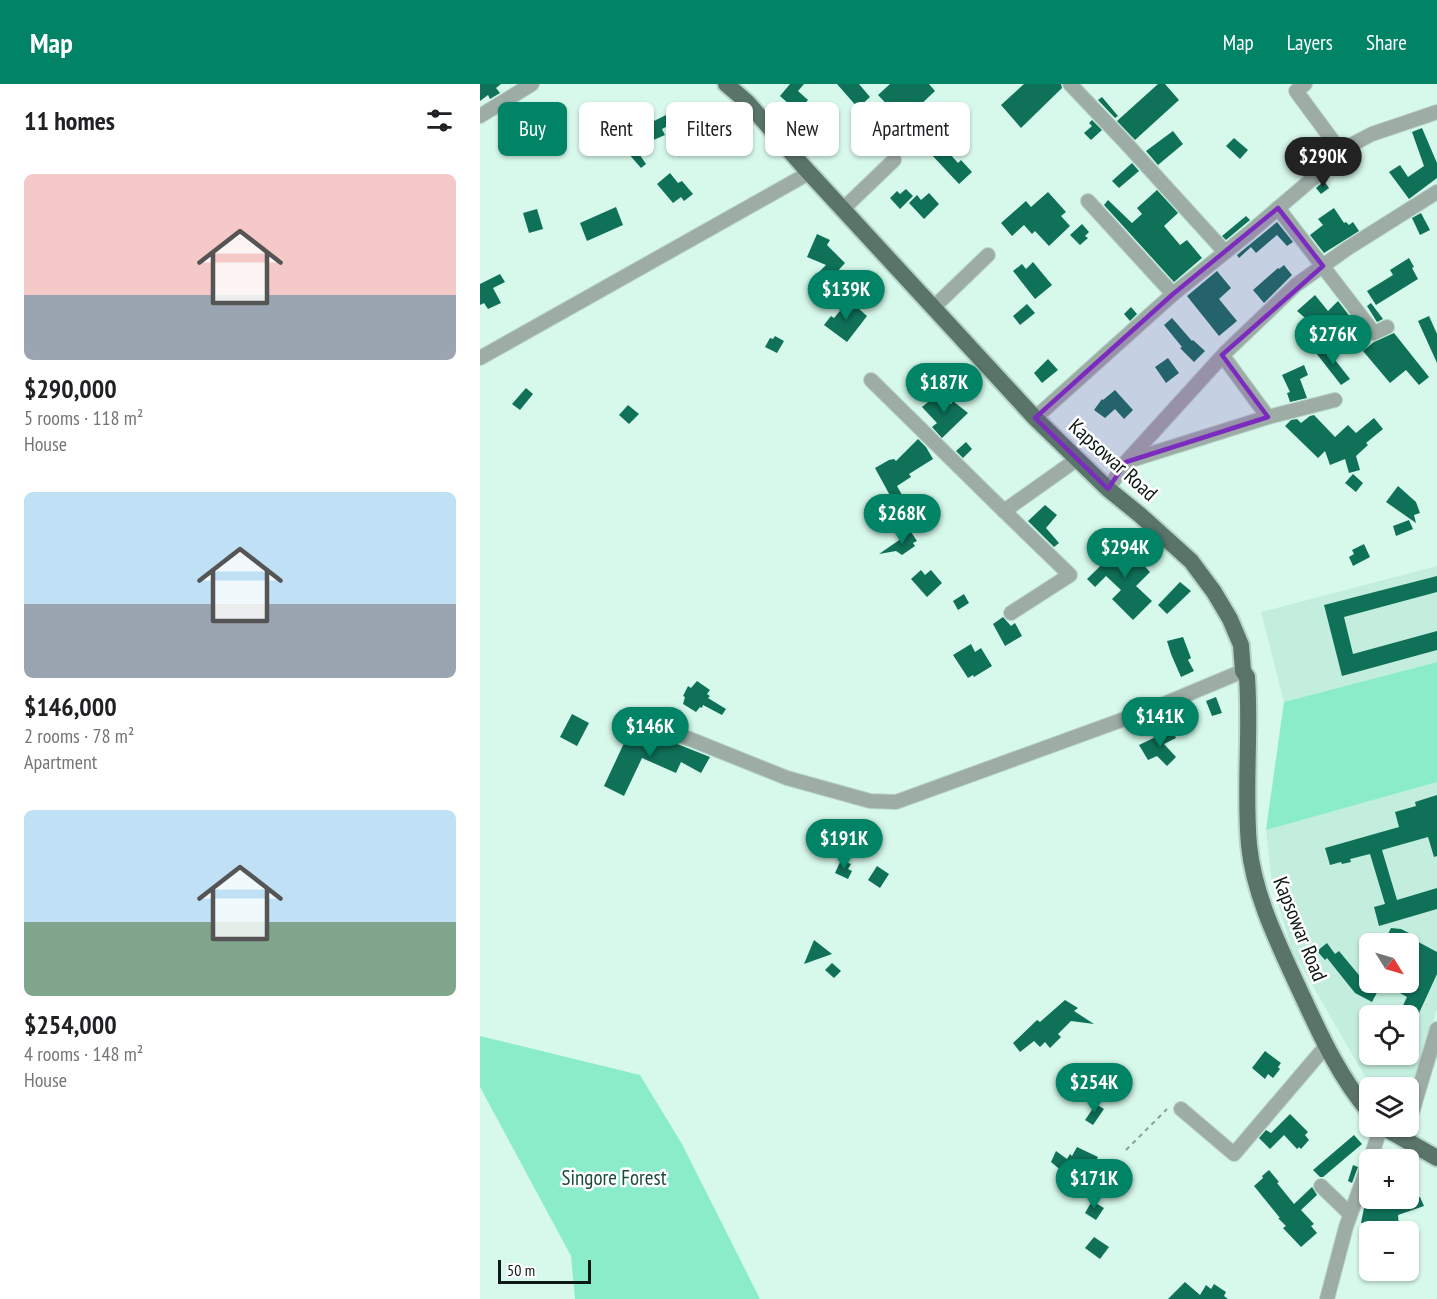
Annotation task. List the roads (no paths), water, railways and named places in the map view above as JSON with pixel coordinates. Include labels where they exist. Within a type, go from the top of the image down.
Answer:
[{"type":"main road","name":"Kapsowar Road","points":[[726,84],[747,102],[809,173],[1035,418],[1076,460],[1191,561],[1214,592],[1230,619],[1241,645],[1244,671],[1247,677],[1246,796],[1249,847],[1256,884],[1288,963],[1326,1046],[1359,1101]]},
{"type":"main road","points":[[1414,1137],[1437,1158]]},
{"type":"street","points":[[480,116],[532,84]]},
{"type":"street","points":[[1070,84],[1225,252]]},
{"type":"street","points":[[1305,84],[1296,91],[1341,153]]},
{"type":"street","points":[[1035,418],[1173,294],[1278,208],[1347,147],[1372,134],[1437,112]]},
{"type":"street","points":[[843,209],[894,160]]},
{"type":"street","points":[[480,358],[809,173]]},
{"type":"street","points":[[1108,489],[1126,462],[1222,356],[1296,285],[1437,192]]},
{"type":"street","points":[[1088,201],[1173,294]]},
{"type":"street","points":[[1278,208],[1374,333],[1387,327]]},
{"type":"street","points":[[934,307],[988,255]]},
{"type":"street","points":[[1222,356],[1268,417]]},
{"type":"street","points":[[871,380],[1070,575],[1011,613]]},
{"type":"street","points":[[1126,462],[1268,417],[1335,400]]},
{"type":"street","points":[[1004,511],[1076,460]]},
{"type":"street","points":[[630,715],[787,777],[870,801],[896,802],[1152,709],[1244,671]]},
{"type":"street","points":[[1419,1090],[1437,1029]]},
{"type":"street","points":[[1181,1108],[1234,1154],[1326,1046]]},
{"type":"street","points":[[1322,1186],[1350,1214]]},
{"type":"street","points":[[1327,1299],[1350,1214],[1359,1190]]},
{"type":"park label","name":"Singore Forest","points":[[614,1178]]}]
